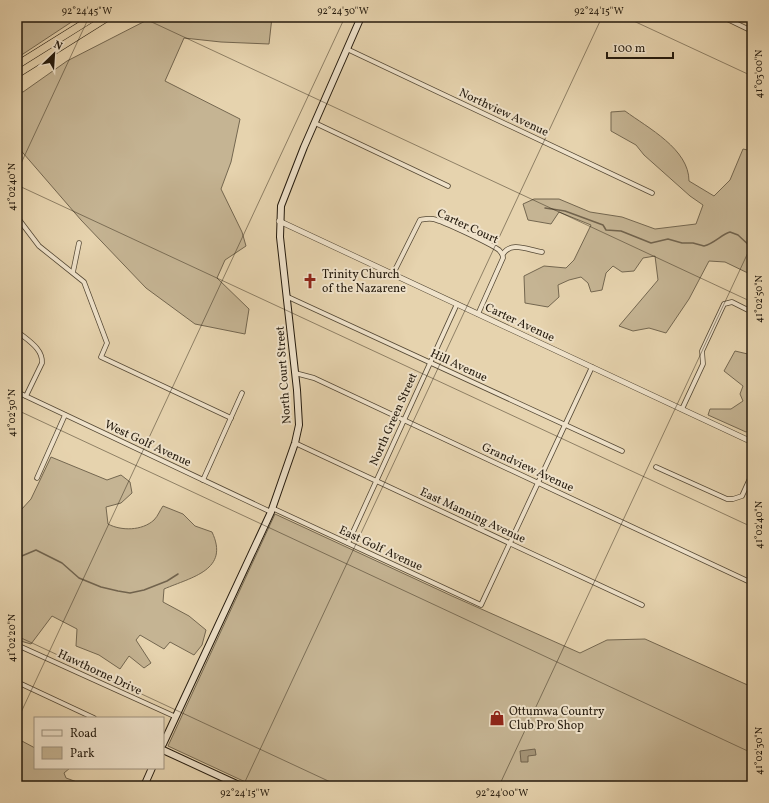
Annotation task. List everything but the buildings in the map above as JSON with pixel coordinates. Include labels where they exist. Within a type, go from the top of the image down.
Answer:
[{"type":"highway","points":[[17,65],[94,17]]},
{"type":"highway","points":[[17,74],[108,17]]},
{"type":"main road","name":"North Court Street","points":[[164,742],[271,510],[295,443],[299,417],[288,297],[279,221],[281,206],[288,186],[361,17]]},
{"type":"main road","points":[[164,750],[241,786]]},
{"type":"main road","points":[[144,786],[152,769]]},
{"type":"street","points":[[722,17],[752,31]]},
{"type":"street","name":"Northview Avenue","points":[[347,49],[652,192]]},
{"type":"street","points":[[315,123],[448,186]]},
{"type":"street","points":[[17,217],[39,246],[84,282],[107,343],[102,357],[231,418]]},
{"type":"street","name":"Carter Court","points":[[393,274],[417,224],[420,220],[426,218],[434,219],[499,250],[503,254],[503,258],[478,314]]},
{"type":"street","name":"Carter Avenue","points":[[279,221],[752,442]]},
{"type":"street","points":[[73,272],[79,243]]},
{"type":"street","points":[[503,254],[506,248],[511,246],[542,252]]},
{"type":"street","name":"Hill Avenue","points":[[288,297],[622,451]]},
{"type":"street","points":[[682,409],[703,364],[702,351],[724,304],[732,302],[752,312]]},
{"type":"street","name":"North Green Street","points":[[348,543],[456,304]]},
{"type":"street","points":[[17,331],[40,351],[42,357],[42,363],[26,396]]},
{"type":"street","points":[[510,543],[592,367]]},
{"type":"street","name":"Grandview Avenue","points":[[295,373],[314,378],[752,583]]},
{"type":"street","name":"West Golf Avenue","points":[[17,392],[203,480],[271,510]]},
{"type":"street","points":[[203,480],[242,393]]},
{"type":"street","points":[[37,478],[65,415]]},
{"type":"street","name":"East Manning Avenue","points":[[295,443],[642,605]]},
{"type":"street","points":[[656,467],[727,499],[742,496],[752,474]]},
{"type":"street","name":"East Golf Avenue","points":[[271,510],[348,543],[481,606],[510,543]]},
{"type":"street","name":"Hawthorne Drive","points":[[17,645],[176,717]]},
{"type":"street","points":[[17,682],[92,717]]},
{"type":"green space","points":[[17,17],[79,17],[17,58]]},
{"type":"green space","points":[[153,17],[272,17],[269,44],[221,42],[184,38],[165,81],[240,119],[231,162],[221,189],[242,232],[246,246],[225,260],[217,278],[249,309],[245,334],[195,324],[146,288],[81,220],[17,146],[17,92],[23,92],[67,61]]},
{"type":"green space","points":[[625,111],[666,140],[682,159],[687,170],[689,181],[714,196],[730,180],[743,149],[752,151],[752,275],[725,262],[709,261],[689,299],[666,333],[649,328],[633,331],[619,326],[658,280],[655,256],[643,258],[634,271],[622,272],[613,266],[606,273],[602,290],[591,292],[588,283],[581,277],[558,285],[559,297],[548,307],[525,303],[524,276],[544,266],[566,268],[574,260],[591,225],[559,212],[551,224],[528,220],[523,204],[534,199],[559,199],[590,212],[622,217],[655,229],[696,224],[703,205],[690,196],[644,155],[636,145],[611,131],[611,112]]},
{"type":"green space","points":[[735,351],[752,355],[752,429],[746,432],[708,415],[710,409],[731,409],[743,401],[740,394],[743,386],[724,371]]},
{"type":"green space","points":[[51,457],[107,480],[121,475],[130,482],[132,493],[121,503],[106,507],[108,524],[125,529],[138,528],[149,524],[154,520],[163,506],[183,514],[195,526],[212,532],[216,545],[216,555],[212,564],[196,576],[164,589],[163,602],[189,616],[206,630],[202,645],[194,655],[170,642],[164,649],[140,635],[136,640],[151,663],[144,668],[129,656],[120,669],[99,655],[76,646],[77,629],[52,616],[31,644],[17,640],[17,508],[21,510],[31,499]]},
{"type":"green space","points":[[275,514],[452,596],[580,653],[607,640],[645,639],[752,687],[752,786],[254,786],[168,746]]},
{"type":"green space","points":[[20,740],[34,747],[34,769],[69,769],[64,773],[66,778],[88,786],[17,786],[17,742]]},
{"type":"shaded area","points":[[535,749],[536,755],[528,756],[528,762],[521,762],[520,751]]},
{"type":"waterway","points":[[545,208],[565,211],[603,225],[606,230],[621,231],[651,243],[668,239],[682,243],[693,243],[704,246],[730,232],[738,235],[752,248]]},
{"type":"waterway","points":[[17,558],[36,550],[62,563],[79,578],[101,587],[130,593],[144,590],[167,581],[178,574]]},
{"type":"place","name":"Trinity Church of the Nazarene","points":[[310,281]]},
{"type":"place","name":"Ottumwa Country Club Pro Shop","points":[[497,718]]}]
